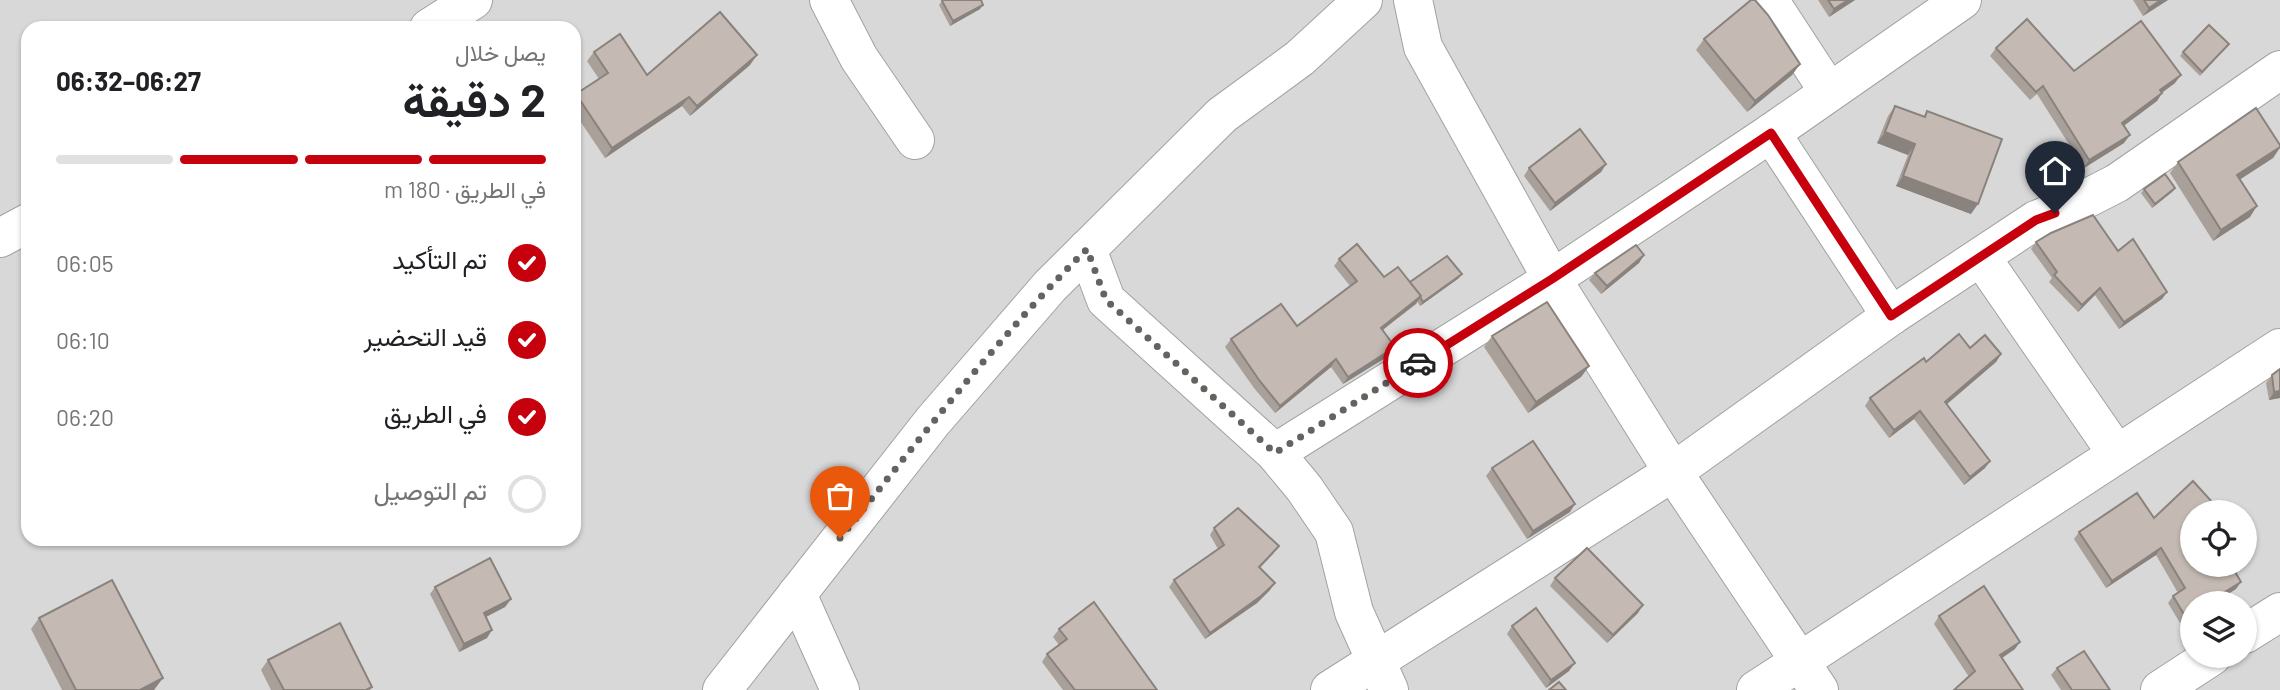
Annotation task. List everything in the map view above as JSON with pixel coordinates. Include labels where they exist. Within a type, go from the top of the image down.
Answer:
[{"type":"street","points":[[440,21],[473,0]]},
{"type":"street","points":[[829,0],[859,58],[915,140]]},
{"type":"street","points":[[722,690],[933,421],[1050,286],[1222,115],[1300,58],[1363,0]]},
{"type":"street","points":[[1413,0],[1423,47],[1552,279],[1673,472],[1810,675]]},
{"type":"street","points":[[1769,0],[1829,92]]},
{"type":"street","points":[[1275,453],[1552,279],[1771,133],[1962,0]]},
{"type":"street","points":[[1330,690],[1382,675],[1891,316],[2036,220],[2074,205],[2117,183],[2280,70]]},
{"type":"street","points":[[1771,133],[1891,316]]},
{"type":"street","points":[[0,238],[21,226]]},
{"type":"street","points":[[1087,249],[1106,300],[1275,453],[1304,488],[1334,532],[1354,612],[1382,675]]},
{"type":"street","points":[[1981,257],[2117,454]]},
{"type":"street","points":[[1756,690],[1810,675],[2117,454],[2280,348]]},
{"type":"street","points":[[797,594],[840,690]]},
{"type":"street","points":[[2257,626],[2280,612]]},
{"type":"street","points":[[2160,690],[2194,668]]},
{"type":"shaded area","points":[[0,0],[2280,0],[2280,690],[0,690]]},
{"type":"building","points":[[943,0],[981,0],[983,5],[953,21]]},
{"type":"building","points":[[1751,0],[1755,0],[1768,15],[1800,64],[1755,101],[1704,39]]},
{"type":"building","points":[[1828,0],[1848,0],[1834,9]]},
{"type":"building","points":[[2144,0],[2161,0],[2149,8]]},
{"type":"building","points":[[720,12],[757,55],[697,106],[689,97],[612,148],[581,102],[581,91],[608,73],[594,52],[620,34],[647,75]]},
{"type":"building","points":[[2027,19],[2074,71],[2141,21],[2181,75],[2122,123],[2130,135],[2089,160],[2043,86],[2036,92],[1996,48]]},
{"type":"building","points":[[2209,25],[2229,44],[2202,72],[2183,52]]},
{"type":"building","points":[[1895,106],[1925,117],[1927,111],[2002,139],[1978,204],[1903,176],[1915,144],[1885,132]]},
{"type":"building","points":[[2256,108],[2280,147],[2237,175],[2257,206],[2221,230],[2178,162]]},
{"type":"building","points":[[1580,129],[1606,164],[1555,203],[1529,168]]},
{"type":"building","points":[[2165,174],[2175,188],[2155,204],[2144,189]]},
{"type":"building","points":[[2093,215],[2118,251],[2133,239],[2167,292],[2124,322],[2100,288],[2082,305],[2054,275],[2057,272],[2036,242]]},
{"type":"building","points":[[1357,244],[1384,277],[1398,267],[1421,296],[1381,328],[1395,347],[1348,377],[1336,359],[1280,406],[1231,339],[1281,304],[1297,326],[1357,281],[1339,259]]},
{"type":"building","points":[[1636,245],[1644,255],[1607,286],[1595,273]]},
{"type":"building","points":[[1447,256],[1462,274],[1423,302],[1410,282]]},
{"type":"building","points":[[1547,302],[1589,366],[1536,402],[1492,336]]},
{"type":"building","points":[[1959,334],[1970,348],[1985,335],[2001,354],[1945,402],[1990,461],[1970,477],[1920,411],[1894,430],[1870,398],[1924,358],[1926,362]]},
{"type":"building","points":[[2280,369],[2280,391],[2274,392],[2272,375]]},
{"type":"building","points":[[1533,441],[1575,504],[1533,531],[1492,468]]},
{"type":"building","points":[[2193,481],[2210,500],[2180,500],[2180,577],[2238,577],[2241,582],[2226,591],[2180,591],[2185,588],[2161,548],[2112,581],[2079,532],[2137,493],[2154,518]]},
{"type":"building","points":[[1238,508],[1279,546],[1259,567],[1275,583],[1210,633],[1174,580],[1224,545],[1214,528]]},
{"type":"building","points":[[1587,548],[1643,605],[1613,635],[1555,578]]},
{"type":"building","points":[[490,558],[511,599],[484,613],[492,630],[464,644],[435,587]]},
{"type":"building","points":[[112,580],[163,678],[140,690],[76,690],[39,618]]},
{"type":"building","points":[[1984,586],[2020,642],[2000,655],[2023,690],[1954,690],[1975,671],[1939,616]]},
{"type":"building","points":[[2180,591],[2180,608],[2173,596]]},
{"type":"building","points":[[1094,602],[1157,690],[1075,690],[1047,654],[1067,639],[1059,629]]},
{"type":"building","points":[[1536,608],[1575,663],[1551,680],[1512,626]]},
{"type":"building","points":[[340,623],[372,687],[366,690],[284,690],[268,660]]},
{"type":"building","points":[[2084,651],[2110,690],[2072,690],[2057,668]]},
{"type":"building","points":[[1559,682],[1566,690],[1549,690]]},
{"type":"way so far","points":[[840,538],[933,421],[1050,286],[1087,249],[1106,300],[1275,453],[1418,363]]},
{"type":"route","points":[[1418,363],[1552,279],[1771,133],[1891,316],[2036,220],[2055,213]]}]
